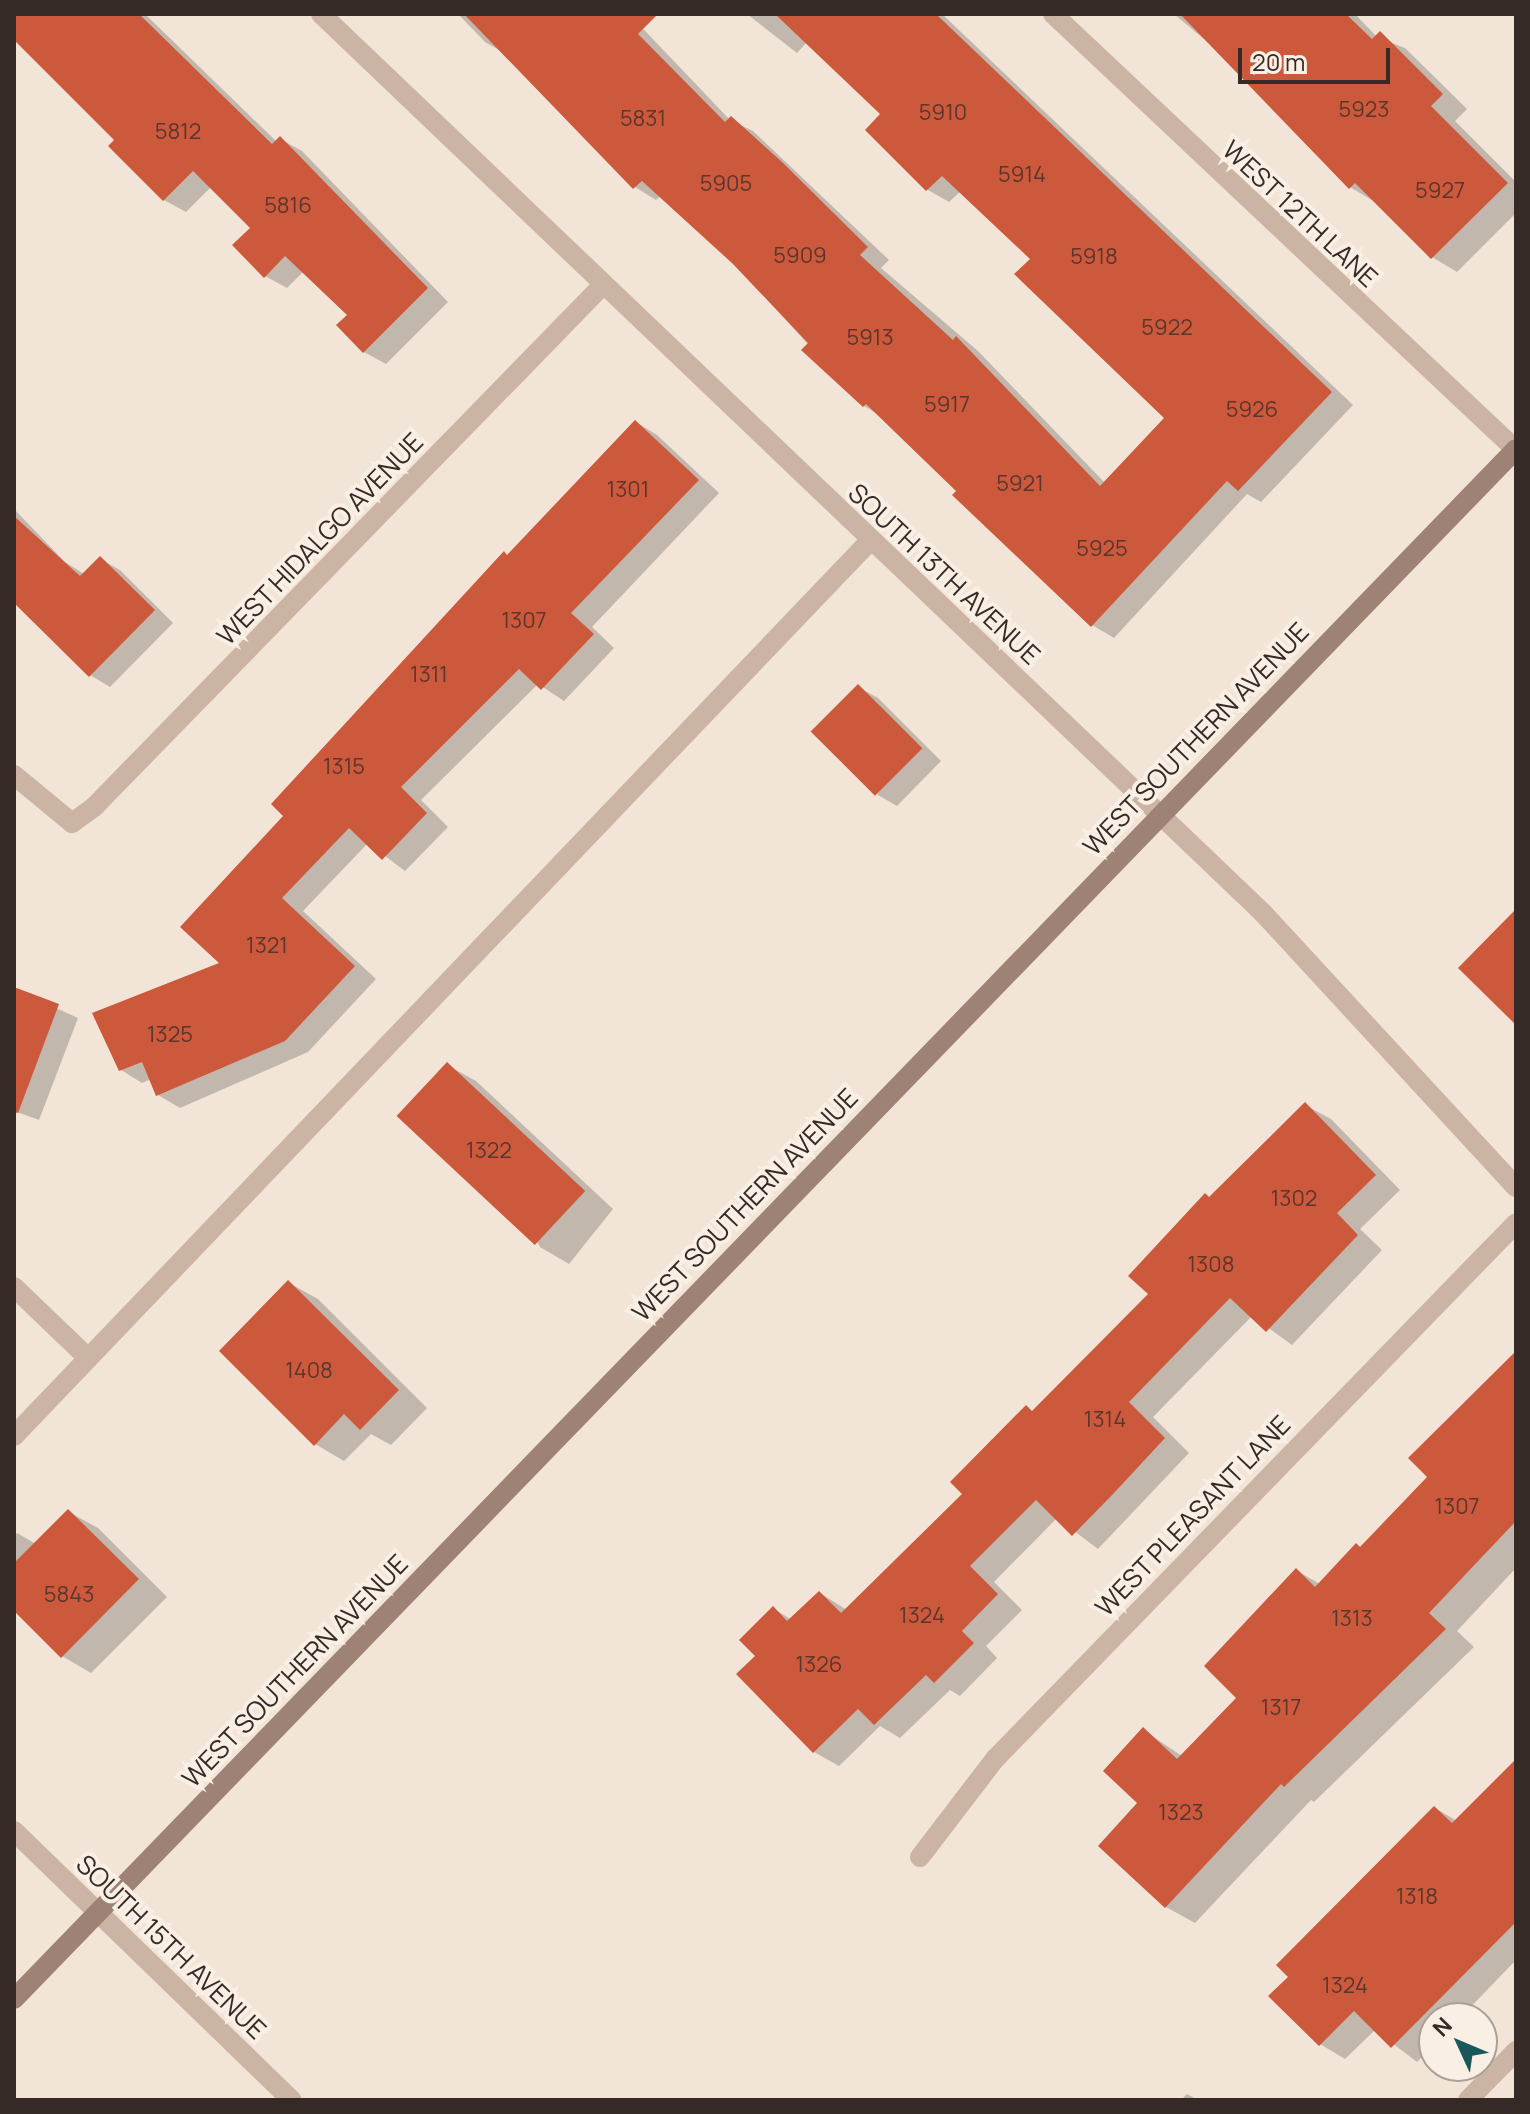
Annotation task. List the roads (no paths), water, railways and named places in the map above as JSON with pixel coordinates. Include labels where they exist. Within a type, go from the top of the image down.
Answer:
[{"type":"main road","name":"WEST SOUTHERN AVENUE","points":[[14,1999],[1516,449]]},
{"type":"street","name":"SOUTH 13TH AVENUE","points":[[321,14],[601,287],[1263,913],[1516,1187]]},
{"type":"street","name":"WEST 12TH LANE","points":[[1053,14],[1516,449]]},
{"type":"street","name":"WEST HIDALGO AVENUE","points":[[14,775],[72,823],[94,807],[601,287]]},
{"type":"street","points":[[14,1436],[870,541]]},
{"type":"street","name":"WEST PLEASANT LANE","points":[[920,1857],[995,1759],[1516,1223]]},
{"type":"street","points":[[14,1287],[88,1358]]},
{"type":"street","name":"SOUTH 15TH AVENUE","points":[[14,1831],[292,2100]]},
{"type":"street","points":[[1468,2100],[1516,2051]]}]
